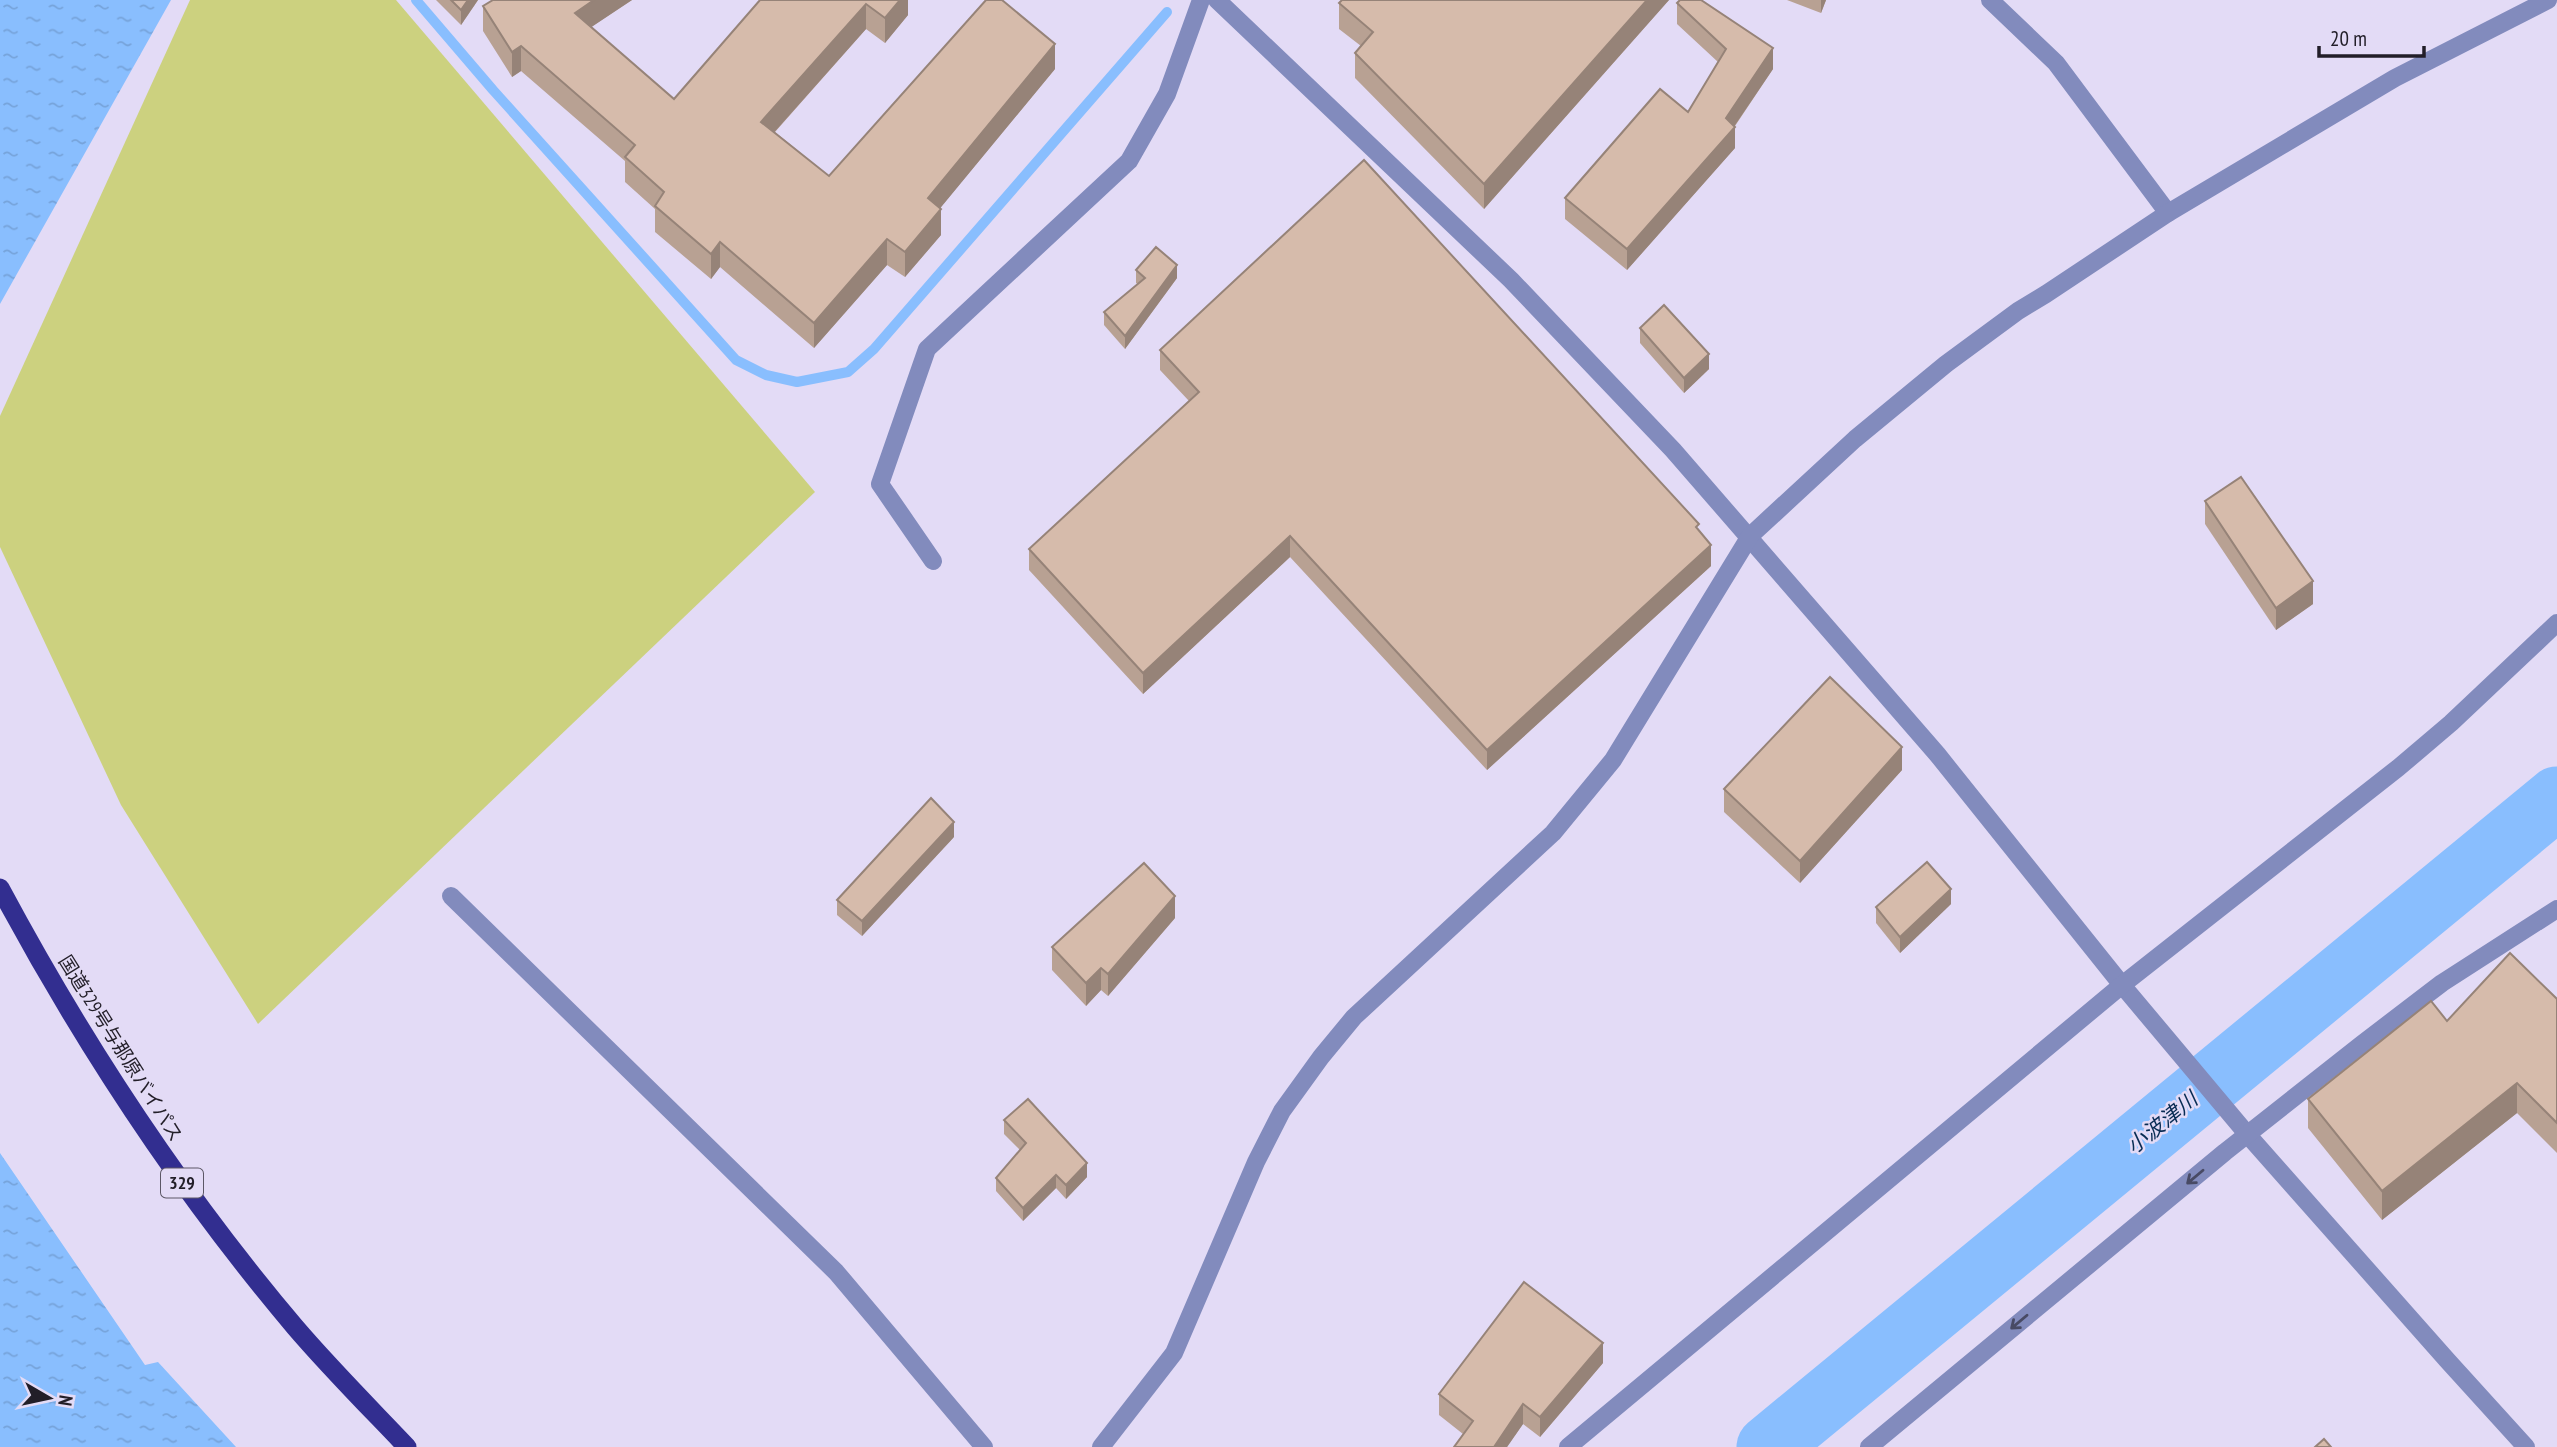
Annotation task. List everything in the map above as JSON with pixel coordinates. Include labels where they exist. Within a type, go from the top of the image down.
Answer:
[{"type":"highway","name":"国道329号与那原バイパス","points":[[0,888],[44,970],[99,1062],[188,1192],[296,1329],[407,1447]]},
{"type":"street","points":[[933,561],[880,484],[927,349],[1129,161],[1167,94],[1201,0]]},
{"type":"street","points":[[1217,0],[1511,280],[1673,450],[1937,754],[2148,1017],[2247,1134],[2526,1447]]},
{"type":"street","points":[[1990,0],[2056,63],[2168,213]]},
{"type":"street","points":[[1101,1447],[1174,1353],[1256,1162],[1282,1111],[1354,1017],[1553,833],[1613,760],[1750,536],[1855,439],[2018,311],[2168,213],[2395,78],[2548,0]]},
{"type":"street","points":[[1568,1447],[2122,985],[2398,768],[2451,723],[2557,623]]},
{"type":"street","points":[[451,896],[836,1272],[984,1447]]},
{"type":"street","points":[[1869,1447],[2247,1134],[2442,983],[2557,909]]},
{"type":"green space","points":[[190,0],[396,0],[815,492],[258,1024],[121,805],[0,547],[0,416]]},
{"type":"water","points":[[0,0],[171,0],[0,304]]},
{"type":"water","points":[[0,1153],[145,1365],[158,1362],[236,1447],[0,1447]]},
{"type":"building","points":[[451,0],[468,0],[461,10]]},
{"type":"building","points":[[493,0],[594,0],[575,13],[674,99],[760,0],[900,0],[885,18],[866,4],[761,122],[829,176],[986,0],[1002,0],[1055,44],[928,198],[941,209],[905,252],[887,239],[814,323],[720,242],[711,254],[655,206],[664,192],[625,157],[635,145],[521,46],[512,52],[483,6]]},
{"type":"building","points":[[1342,0],[1647,0],[1484,184],[1355,53],[1373,32],[1339,3]]},
{"type":"building","points":[[1680,0],[1701,0],[1773,48],[1726,118],[1735,127],[1627,249],[1565,198],[1660,89],[1688,112],[1726,49],[1677,3]]},
{"type":"building","points":[[1364,160],[1699,524],[1696,527],[1711,545],[1487,750],[1290,536],[1143,673],[1029,549],[1199,392],[1160,350]]},
{"type":"building","points":[[1156,247],[1177,265],[1125,336],[1104,312],[1145,278],[1136,270]]},
{"type":"building","points":[[1664,305],[1709,354],[1684,378],[1640,328]]},
{"type":"building","points":[[2241,477],[2313,581],[2276,608],[2205,501]]},
{"type":"building","points":[[1830,677],[1902,747],[1800,861],[1724,789]]},
{"type":"building","points":[[931,798],[954,822],[862,921],[837,900]]},
{"type":"building","points":[[1927,862],[1951,889],[1900,937],[1876,907]]},
{"type":"building","points":[[1144,863],[1175,896],[1108,974],[1101,968],[1086,983],[1052,947]]},
{"type":"building","points":[[2510,953],[2557,999],[2557,1123],[2517,1083],[2382,1191],[2308,1099],[2431,1001],[2447,1021]]},
{"type":"building","points":[[1028,1099],[1087,1163],[1066,1185],[1056,1175],[1023,1208],[996,1178],[1026,1143],[1004,1120]]},
{"type":"building","points":[[1524,1282],[1603,1343],[1540,1417],[1523,1404],[1494,1447],[1454,1447],[1473,1421],[1439,1394]]},
{"type":"building","points":[[2324,1439],[2331,1447],[2315,1447]]},
{"type":"waterway","points":[[416,0],[493,90],[736,360],[766,375],[797,382],[848,372],[874,349],[1167,12]]},
{"type":"waterway","name":"小波津川","points":[[1768,1447],[2557,798]]}]
